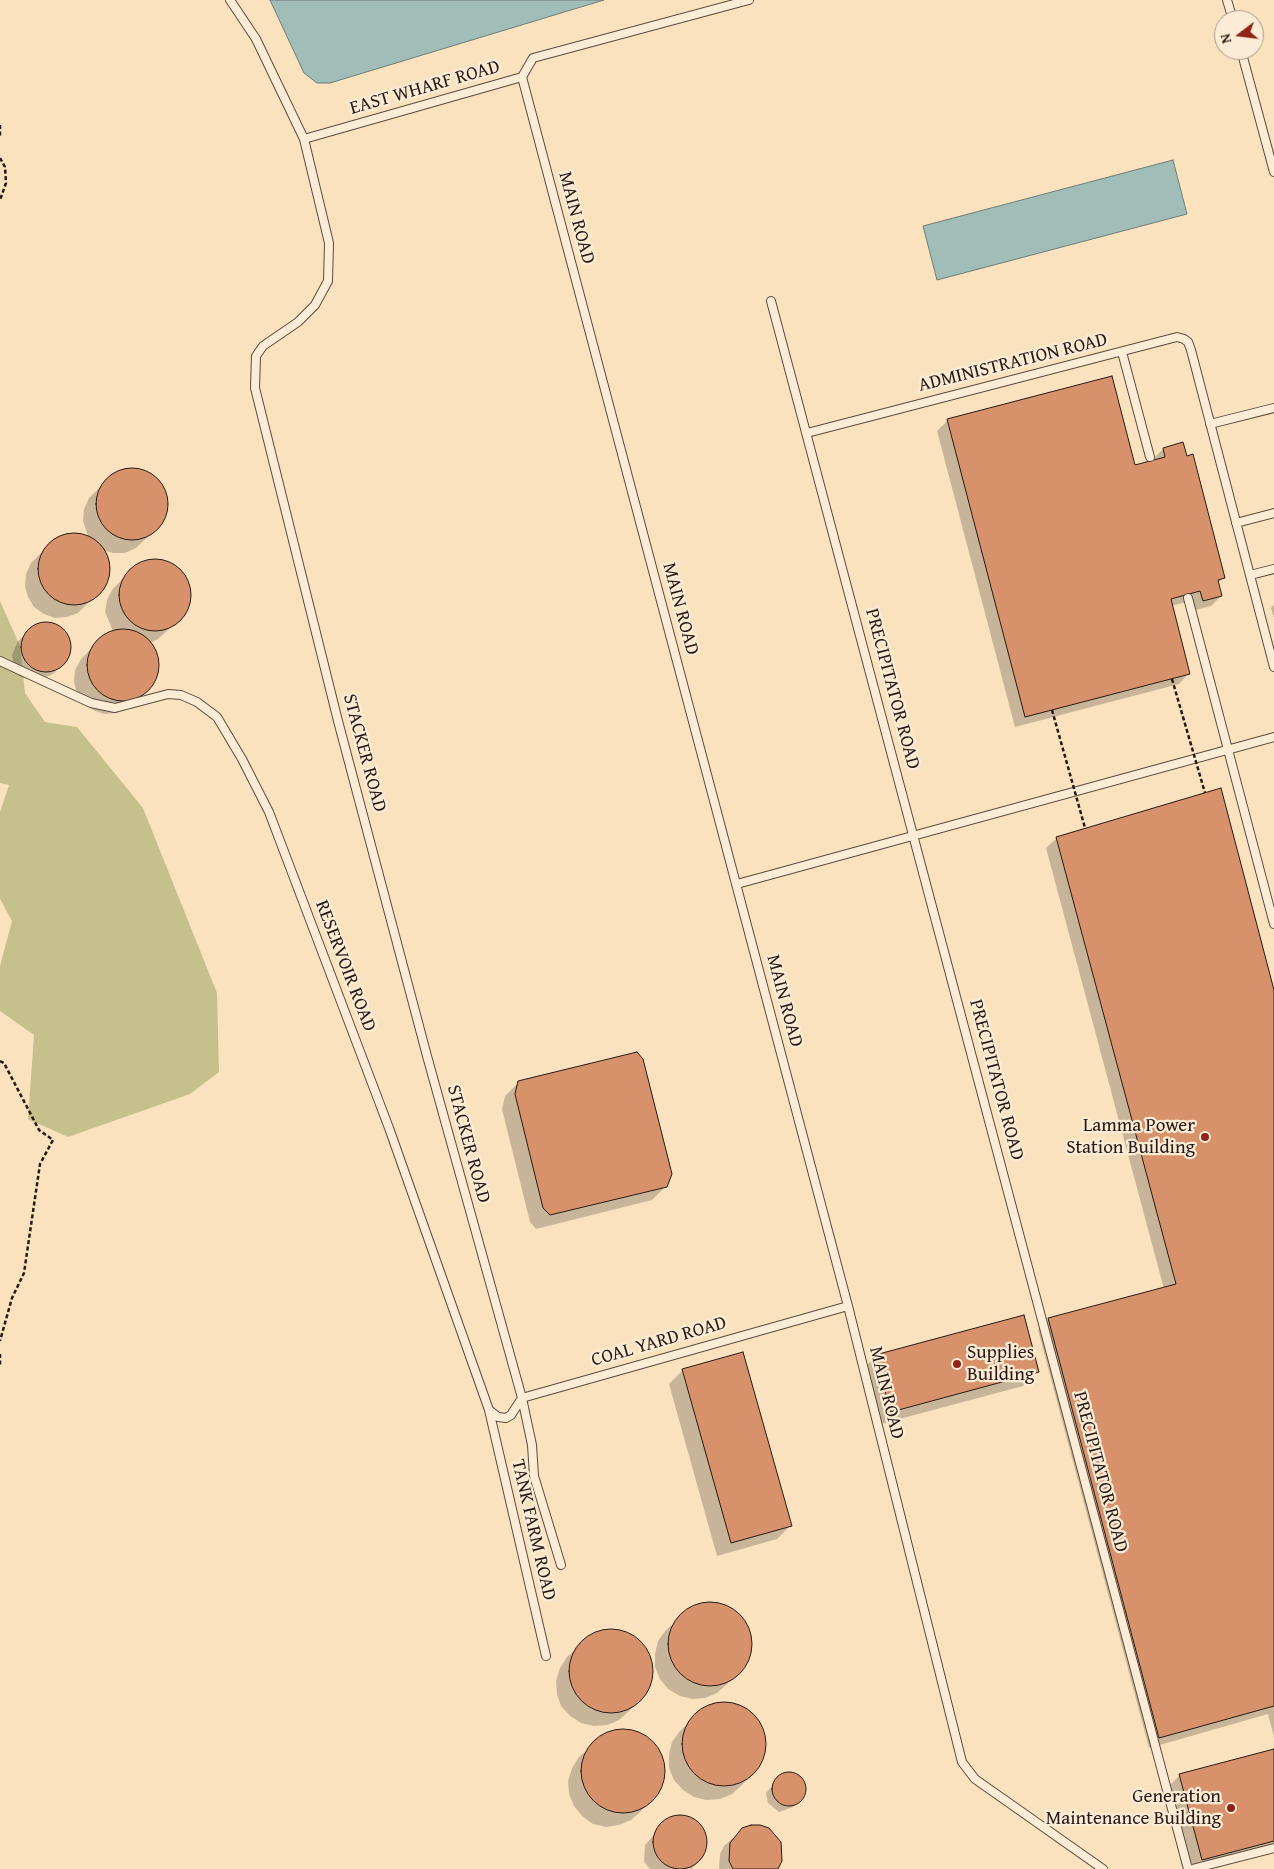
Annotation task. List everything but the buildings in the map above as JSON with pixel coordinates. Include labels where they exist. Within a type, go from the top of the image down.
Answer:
[{"type":"lane","name":"STACKER ROAD","points":[[230,0],[256,39],[304,139],[329,243],[328,281],[315,306],[298,322],[263,346],[256,356],[255,388],[338,721],[424,1047],[522,1398],[532,1445],[534,1476],[561,1565]]},
{"type":"lane","name":"EAST WHARF ROAD","points":[[304,139],[522,77],[533,58],[749,0]]},
{"type":"lane","points":[[1244,60],[1274,172]]},
{"type":"lane","name":"MAIN ROAD","points":[[522,77],[848,1306],[962,1762],[974,1779],[1103,1869]]},
{"type":"lane","name":"PRECIPITATOR ROAD","points":[[771,301],[1190,1869]]},
{"type":"lane","points":[[1122,352],[1177,337],[1188,342],[1274,667]]},
{"type":"lane","name":"ADMINISTRATION ROAD","points":[[807,433],[1122,352],[1150,457]]},
{"type":"lane","points":[[1210,424],[1274,408]]},
{"type":"lane","points":[[1236,523],[1274,513]]},
{"type":"lane","points":[[1250,575],[1274,569]]},
{"type":"lane","points":[[1188,598],[1230,749],[1274,924]]},
{"type":"lane","name":"RESERVOIR ROAD","points":[[0,661],[90,703],[114,708],[168,694],[181,695],[198,702],[216,717],[242,759],[269,812],[389,1128],[489,1410]]},
{"type":"lane","points":[[737,884],[1274,737]]},
{"type":"lane","name":"COAL YARD ROAD","points":[[522,1398],[848,1306]]},
{"type":"lane","points":[[489,1410],[498,1417],[506,1418],[511,1415],[522,1398]]},
{"type":"lane","name":"TANK FARM ROAD","points":[[489,1410],[546,1656]]},
{"type":"lane","points":[[1190,1869],[1222,1864],[1274,1848]]},
{"type":"lane","points":[[1222,1864],[1230,1869]]},
{"type":"path","points":[[0,125],[0,136]]},
{"type":"path","points":[[0,158],[5,167],[6,183],[0,200]]},
{"type":"path","points":[[1172,679],[1205,793]]},
{"type":"path","points":[[1052,710],[1085,828]]},
{"type":"path","points":[[0,1061],[4,1063],[39,1130],[53,1140],[40,1164],[24,1273],[12,1298],[0,1341]]},
{"type":"path","points":[[0,1354],[0,1366]]},
{"type":"shaded area","points":[[0,601],[20,646],[25,693],[45,722],[77,727],[143,808],[217,993],[219,1072],[190,1094],[68,1137],[28,1119],[34,1035],[0,1011],[0,966],[12,921],[0,899],[0,812],[9,785],[0,783]]},
{"type":"water","points":[[270,0],[604,0],[330,83],[317,83],[304,73]]},
{"type":"water","points":[[1173,160],[1187,214],[937,280],[923,226]]},
{"type":"place","name":"Lamma Power Station Building","points":[[1205,1137]]},
{"type":"place","name":"Supplies Building","points":[[957,1364]]},
{"type":"place","name":"Generation Maintenance Building","points":[[1231,1808]]}]
